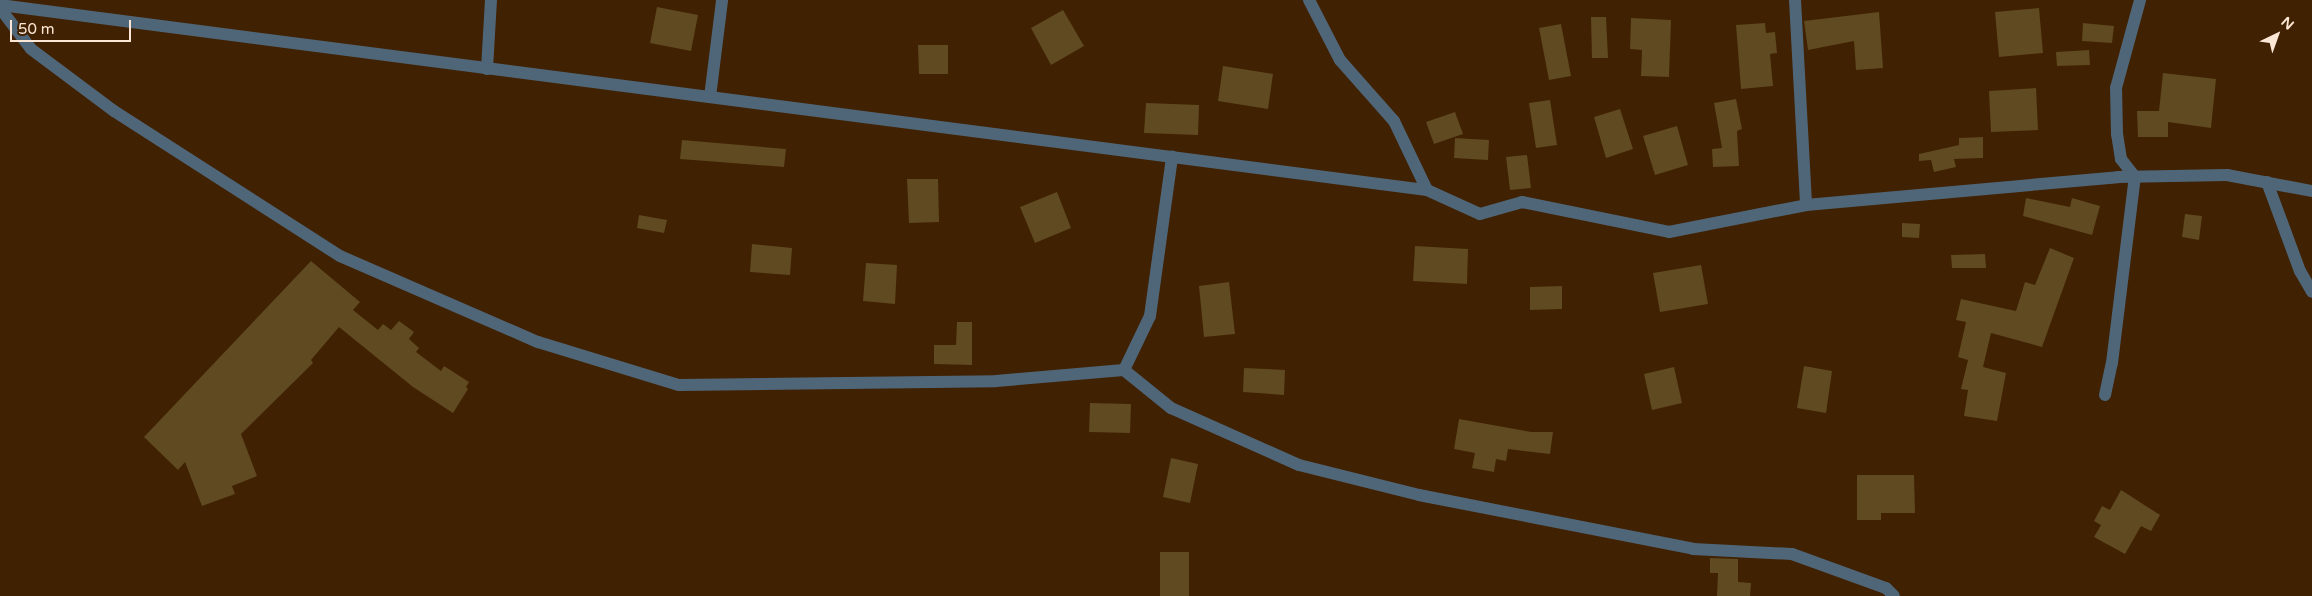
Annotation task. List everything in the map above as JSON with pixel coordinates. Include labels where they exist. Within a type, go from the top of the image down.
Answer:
[{"type":"street","points":[[487,69],[492,0]]},
{"type":"street","points":[[710,98],[722,0]]},
{"type":"street","points":[[1309,0],[1340,60],[1394,121],[1428,190]]},
{"type":"street","points":[[1795,0],[1806,205]]},
{"type":"street","points":[[2105,395],[2114,354],[2135,177],[2121,159],[2117,134],[2116,88],[2140,0]]},
{"type":"street","points":[[0,7],[1428,190],[1480,214],[1522,202],[1669,232],[1806,205],[2135,177],[2228,175],[2312,191]]},
{"type":"street","points":[[0,7],[31,49],[114,112],[340,256],[538,342],[679,385],[996,380],[1124,370],[1171,408],[1299,465],[1419,495],[1693,549],[1792,554],[1886,588],[1894,596]]},
{"type":"street","points":[[1124,370],[1150,316],[1172,157]]},
{"type":"street","points":[[2267,182],[2300,271],[2312,292]]},
{"type":"building","points":[[657,7],[698,15],[691,51],[650,43]]},
{"type":"building","points":[[2039,8],[2043,53],[1999,57],[1995,12]]},
{"type":"building","points":[[1063,10],[1084,46],[1051,65],[1031,28]]},
{"type":"building","points":[[1879,12],[1883,68],[1856,70],[1854,41],[1808,50],[1804,21]]},
{"type":"building","points":[[1591,17],[1606,17],[1608,58],[1592,58]]},
{"type":"building","points":[[1631,18],[1671,20],[1669,77],[1641,76],[1642,50],[1630,49]]},
{"type":"building","points":[[1765,23],[1766,33],[1775,32],[1777,53],[1770,54],[1773,86],[1741,89],[1736,25]]},
{"type":"building","points":[[2083,23],[2114,26],[2112,43],[2082,41]]},
{"type":"building","points":[[1561,24],[1571,76],[1549,80],[1539,28]]},
{"type":"building","points":[[918,45],[948,45],[948,74],[919,74]]},
{"type":"building","points":[[2089,50],[2090,65],[2057,66],[2056,52]]},
{"type":"building","points":[[1223,66],[1273,74],[1268,109],[1218,101]]},
{"type":"building","points":[[2163,73],[2216,79],[2211,128],[2168,122],[2168,137],[2138,137],[2137,111],[2159,111]]},
{"type":"building","points":[[2036,88],[2038,130],[1991,132],[1989,91]]},
{"type":"building","points":[[1736,99],[1742,129],[1737,131],[1739,166],[1713,167],[1712,149],[1722,148],[1714,103]]},
{"type":"building","points":[[1550,100],[1557,145],[1536,148],[1529,103]]},
{"type":"building","points":[[1146,103],[1199,105],[1198,135],[1144,133]]},
{"type":"building","points":[[1620,109],[1633,149],[1606,158],[1594,117]]},
{"type":"building","points":[[1455,112],[1463,134],[1434,144],[1426,122]]},
{"type":"building","points":[[1677,126],[1688,165],[1655,175],[1643,136]]},
{"type":"building","points":[[1983,137],[1983,158],[1954,159],[1956,167],[1934,172],[1931,160],[1919,161],[1919,154],[1959,145],[1959,138]]},
{"type":"building","points":[[1455,138],[1489,140],[1488,160],[1454,158]]},
{"type":"building","points":[[682,140],[786,149],[784,167],[680,159]]},
{"type":"building","points":[[1527,155],[1531,188],[1510,190],[1506,157]]},
{"type":"building","points":[[907,179],[938,179],[939,222],[909,223]]},
{"type":"building","points":[[1057,192],[1071,228],[1035,243],[1020,207]]},
{"type":"building","points":[[2026,198],[2070,207],[2072,198],[2100,206],[2092,235],[2023,216]]},
{"type":"building","points":[[2185,214],[2202,216],[2199,240],[2182,237]]},
{"type":"building","points":[[639,215],[667,220],[664,233],[637,228]]},
{"type":"building","points":[[1902,223],[1920,224],[1919,238],[1902,237]]},
{"type":"building","points":[[752,244],[792,248],[790,275],[750,272]]},
{"type":"building","points":[[1415,246],[1468,249],[1467,284],[1413,281]]},
{"type":"building","points":[[2050,248],[2074,258],[2042,347],[1991,333],[1983,367],[2006,373],[1997,421],[1964,416],[1968,390],[1961,389],[1968,360],[1958,357],[1966,322],[1956,320],[1961,299],[2016,311],[2025,282],[2035,285]]},
{"type":"building","points":[[1985,254],[1986,268],[1952,268],[1951,255]]},
{"type":"building","points":[[311,261],[360,302],[353,310],[378,330],[383,324],[391,330],[399,321],[414,332],[409,339],[419,348],[416,352],[441,371],[444,366],[469,382],[466,387],[468,389],[453,413],[413,387],[339,327],[311,360],[313,363],[241,434],[257,476],[232,486],[235,494],[202,506],[185,462],[178,470],[144,437]]},
{"type":"building","points":[[866,263],[897,265],[895,304],[863,301]]},
{"type":"building","points":[[1701,265],[1708,304],[1660,312],[1653,273]]},
{"type":"building","points":[[1229,282],[1235,334],[1204,337],[1199,286]]},
{"type":"building","points":[[1562,286],[1562,309],[1530,310],[1530,287]]},
{"type":"building","points":[[957,322],[972,322],[972,365],[934,364],[934,345],[956,345]]},
{"type":"building","points":[[1804,366],[1832,371],[1826,413],[1797,408]]},
{"type":"building","points":[[1674,367],[1682,403],[1652,410],[1644,374]]},
{"type":"building","points":[[1244,368],[1285,370],[1284,395],[1243,392]]},
{"type":"building","points":[[1090,403],[1131,404],[1130,433],[1089,432]]},
{"type":"building","points":[[1459,419],[1531,432],[1553,432],[1550,454],[1508,449],[1506,461],[1496,459],[1494,472],[1472,468],[1475,453],[1454,449]]},
{"type":"building","points":[[1171,458],[1198,464],[1190,503],[1163,497]]},
{"type":"building","points":[[1857,475],[1914,475],[1915,513],[1881,513],[1881,520],[1857,520]]},
{"type":"building","points":[[2121,490],[2160,515],[2151,531],[2141,526],[2125,554],[2094,537],[2101,525],[2094,521],[2102,506],[2110,510]]},
{"type":"building","points":[[1160,552],[1189,552],[1189,596],[1160,596]]},
{"type":"building","points":[[1710,558],[1738,559],[1738,582],[1751,583],[1750,596],[1717,596],[1718,573],[1710,573]]}]
